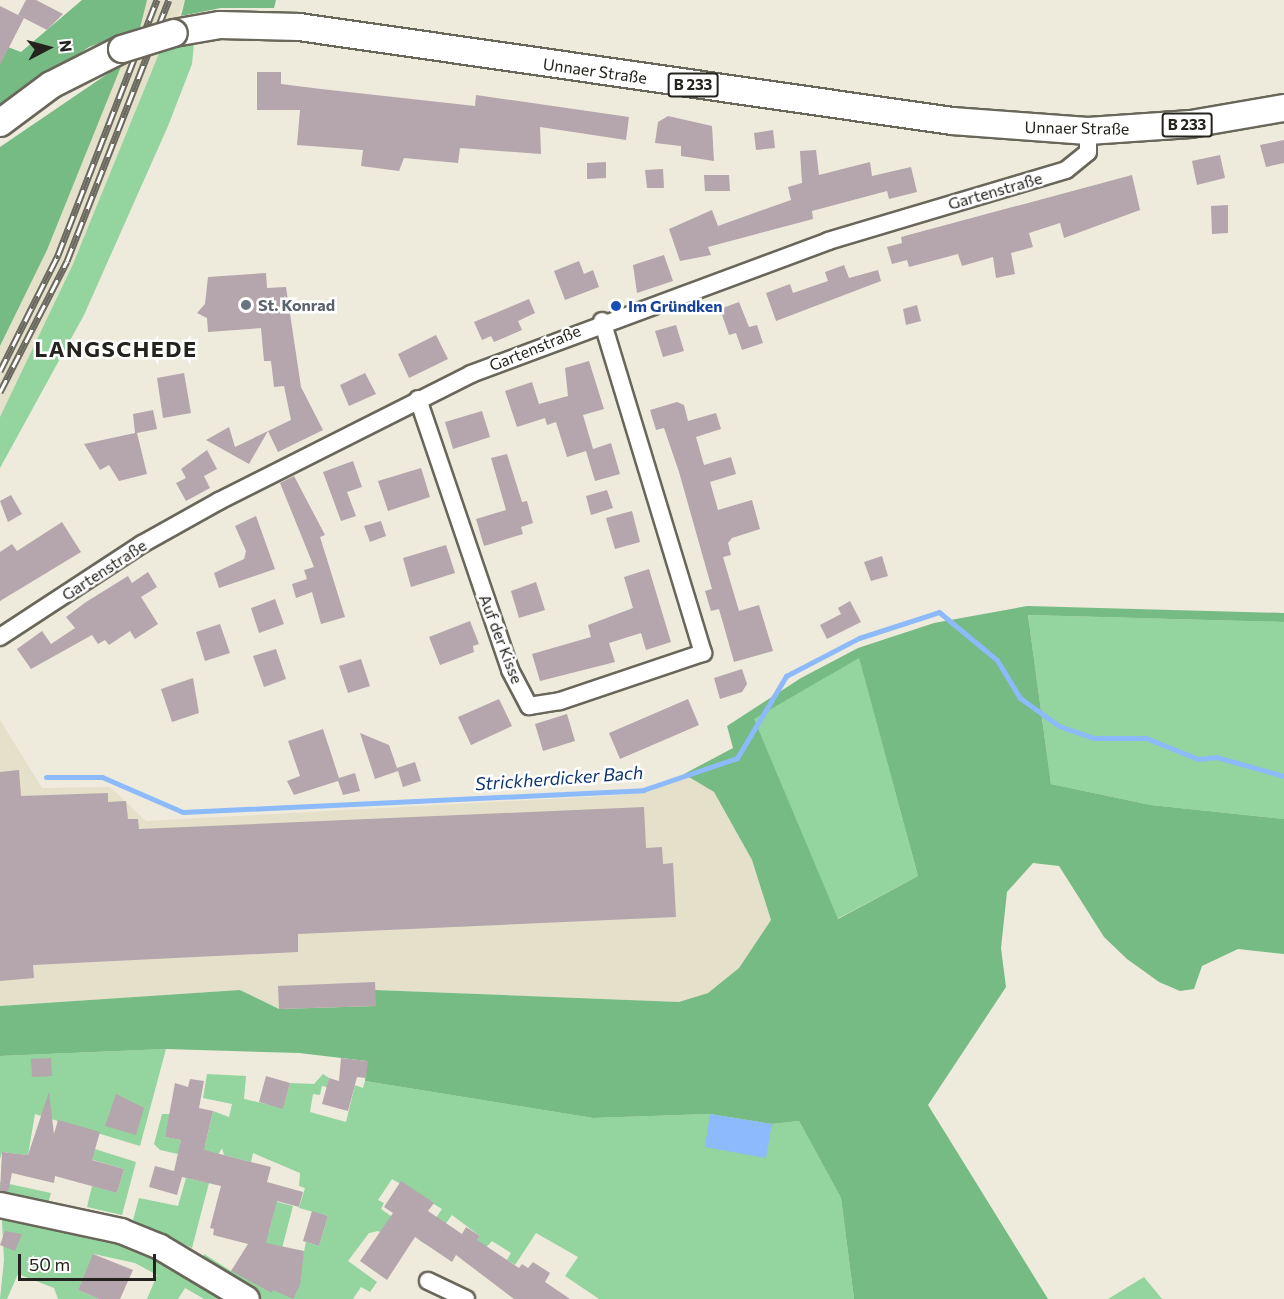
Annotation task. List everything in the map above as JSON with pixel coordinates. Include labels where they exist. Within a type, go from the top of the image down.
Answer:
[{"type":"main road","name":"Unnaer Straße","points":[[0,123],[51,85],[123,49],[174,33],[220,25],[299,27],[940,120],[1089,131],[1191,124],[1284,108]]},
{"type":"main road","points":[[0,1205],[121,1231],[160,1247],[247,1299]]},
{"type":"street","name":"Gartenstraße","points":[[0,637],[142,544],[418,399],[602,321],[828,241],[1066,170],[1088,152],[1089,131]]},
{"type":"street","name":"Auf der Kisse","points":[[418,399],[510,670],[529,706],[560,701],[703,653],[602,321]]},
{"type":"street","points":[[428,1281],[466,1299]]},
{"type":"shaded area","points":[[147,0],[185,0],[73,264],[0,417],[0,346],[47,250]]},
{"type":"shaded area","points":[[0,720],[42,788],[110,787],[146,821],[622,795],[684,774],[714,792],[752,860],[771,920],[739,968],[708,993],[679,1002],[376,990],[376,1006],[279,1009],[240,990],[0,1006]]},
{"type":"green space","points":[[82,0],[147,0],[140,28],[89,47],[0,108],[0,44],[21,52]]},
{"type":"green space","points":[[185,0],[276,0],[274,8],[221,8],[181,16]]},
{"type":"green space","points":[[194,43],[192,64],[168,126],[84,315],[0,468],[0,417],[73,264],[160,51]]},
{"type":"green space","points":[[122,64],[47,250],[0,346],[0,147]]},
{"type":"green space","points":[[1027,606],[1284,613],[1284,622],[1028,615],[1051,784],[1151,805],[1284,819],[1284,954],[1238,949],[1202,966],[1194,989],[1180,991],[1159,982],[1127,959],[1104,937],[1059,866],[1033,863],[1007,892],[1001,948],[1006,987],[928,1105],[1048,1299],[854,1299],[841,1198],[799,1121],[772,1124],[710,1114],[593,1118],[365,1081],[367,1061],[299,1053],[166,1049],[0,1056],[0,1006],[240,990],[279,1009],[375,1006],[375,990],[679,1002],[708,993],[739,968],[771,920],[752,860],[714,792],[684,774],[733,748],[727,726],[801,678],[858,648],[934,623]],"holes":[[[859,658],[918,876],[838,919],[754,719]]]},
{"type":"green space","points":[[1028,615],[1284,622],[1284,819],[1151,805],[1051,784]]},
{"type":"green space","points":[[859,657],[918,876],[837,919],[753,719]]},
{"type":"green space","points":[[166,1049],[140,1146],[35,1114],[28,1155],[2,1152],[0,1159],[0,1056]]},
{"type":"green space","points":[[207,1074],[246,1076],[244,1099],[283,1108],[290,1083],[314,1084],[323,1074],[329,1078],[327,1087],[322,1086],[320,1095],[313,1094],[310,1112],[346,1122],[355,1085],[363,1088],[365,1081],[593,1118],[710,1114],[772,1124],[799,1121],[841,1198],[854,1299],[599,1299],[565,1276],[578,1257],[536,1233],[515,1265],[507,1260],[511,1253],[492,1241],[470,1265],[463,1260],[480,1236],[452,1215],[429,1246],[420,1241],[442,1209],[392,1179],[378,1200],[384,1203],[381,1209],[401,1223],[391,1239],[378,1231],[369,1233],[348,1261],[377,1282],[370,1292],[361,1287],[353,1299],[204,1299],[185,1288],[178,1299],[147,1299],[157,1275],[135,1263],[94,1254],[78,1290],[99,1299],[58,1299],[54,1288],[18,1274],[7,1299],[0,1299],[4,1260],[0,1182],[51,1193],[45,1214],[201,1270],[204,1254],[231,1271],[269,1232],[274,1211],[219,1196],[221,1187],[293,1206],[279,1260],[301,1265],[306,1242],[319,1246],[328,1216],[299,1208],[305,1188],[299,1186],[300,1173],[253,1153],[251,1162],[224,1155],[222,1148],[214,1162],[160,1150],[154,1144],[162,1114],[170,1114],[165,1137],[181,1140],[180,1146],[187,1148],[189,1142],[205,1146],[213,1111],[229,1117],[232,1104],[203,1098]]},
{"type":"green space","points":[[79,1144],[136,1162],[122,1215],[87,1207],[92,1186],[117,1193],[124,1169],[76,1155]]},
{"type":"green space","points":[[186,1178],[209,1183],[192,1248],[133,1220],[139,1198],[178,1206]]},
{"type":"green space","points":[[1144,1277],[1162,1299],[1108,1299]]},
{"type":"water","points":[[710,1114],[772,1124],[766,1158],[705,1147]]},
{"type":"building","points":[[26,0],[36,0],[63,14],[47,30],[18,15]]},
{"type":"building","points":[[0,6],[24,18],[0,65]]},
{"type":"building","points":[[257,72],[281,72],[281,84],[321,89],[475,106],[476,95],[629,117],[626,140],[540,127],[541,154],[460,148],[458,163],[404,158],[399,171],[361,166],[363,150],[297,145],[300,110],[257,110]]},
{"type":"building","points":[[668,116],[712,126],[714,161],[681,156],[681,146],[655,143],[658,122]]},
{"type":"building","points":[[773,130],[775,148],[756,150],[754,133]]},
{"type":"building","points":[[1284,140],[1284,163],[1266,167],[1260,145]]},
{"type":"building","points":[[816,150],[819,175],[870,162],[872,176],[911,167],[917,192],[889,199],[887,191],[812,211],[813,219],[708,247],[711,255],[680,261],[669,229],[712,210],[718,226],[791,200],[788,187],[802,183],[800,151]]},
{"type":"building","points":[[1220,155],[1225,178],[1197,185],[1192,161]]},
{"type":"building","points":[[606,162],[606,178],[587,179],[587,163]]},
{"type":"building","points":[[663,169],[664,188],[647,188],[645,170]]},
{"type":"building","points":[[704,175],[729,175],[730,191],[705,191]]},
{"type":"building","points":[[1132,175],[1140,210],[1064,238],[1060,223],[1029,233],[1033,247],[1011,253],[1015,274],[996,278],[993,257],[962,266],[958,254],[909,267],[907,260],[892,264],[887,247],[902,243],[901,237]]},
{"type":"building","points":[[1228,205],[1228,233],[1212,234],[1211,206]]},
{"type":"building","points":[[664,255],[673,281],[637,293],[633,265]]},
{"type":"building","points":[[579,261],[584,274],[593,270],[599,287],[565,300],[554,271]]},
{"type":"building","points":[[844,265],[849,278],[878,270],[881,281],[776,321],[766,293],[790,284],[793,293],[828,281],[825,272]]},
{"type":"building","points":[[266,273],[267,288],[286,287],[301,387],[323,430],[278,452],[268,431],[291,420],[284,386],[274,387],[271,361],[264,361],[261,328],[208,332],[207,318],[197,313],[205,304],[208,277]]},
{"type":"building","points":[[529,299],[535,313],[518,321],[522,330],[494,342],[491,336],[482,340],[474,322]]},
{"type":"building","points":[[739,302],[749,327],[757,325],[763,343],[742,350],[736,333],[729,335],[720,309]]},
{"type":"building","points":[[917,305],[921,321],[906,325],[903,309]]},
{"type":"building","points":[[676,325],[684,351],[663,357],[655,331]]},
{"type":"building","points":[[436,335],[448,359],[409,378],[398,354]]},
{"type":"building","points":[[589,361],[604,409],[583,415],[593,449],[611,443],[620,474],[595,481],[586,451],[567,457],[556,422],[547,425],[545,418],[517,427],[505,391],[532,382],[539,404],[568,396],[565,368]]},
{"type":"building","points":[[184,373],[191,413],[163,418],[157,378]]},
{"type":"building","points":[[365,373],[376,394],[349,406],[340,385]]},
{"type":"building","points":[[677,402],[684,405],[688,421],[716,413],[721,429],[696,437],[704,465],[731,457],[736,474],[710,482],[718,510],[752,500],[760,529],[732,538],[728,543],[731,555],[723,557],[739,611],[759,605],[773,651],[734,662],[719,609],[711,611],[705,591],[712,589],[679,472],[664,428],[656,430],[650,410]]},
{"type":"building","points":[[153,410],[157,429],[137,433],[147,474],[119,481],[109,465],[100,470],[84,444],[135,433],[133,414]]},
{"type":"building","points":[[482,411],[490,437],[453,449],[445,422]]},
{"type":"building","points":[[229,427],[235,447],[268,431],[249,464],[206,440]]},
{"type":"building","points":[[207,450],[217,469],[204,476],[210,488],[186,501],[176,483],[186,478],[181,469]]},
{"type":"building","points":[[507,454],[522,502],[527,501],[533,523],[521,527],[523,534],[484,546],[476,519],[506,510],[491,458]]},
{"type":"building","points":[[353,461],[362,487],[347,492],[356,516],[341,521],[323,472]]},
{"type":"building","points":[[421,468],[430,497],[388,511],[378,481]]},
{"type":"building","points":[[294,476],[325,535],[320,537],[345,617],[321,624],[312,592],[296,598],[292,584],[307,579],[304,570],[314,567],[280,483]]},
{"type":"building","points":[[607,490],[613,508],[591,515],[586,496]]},
{"type":"building","points":[[11,495],[22,514],[8,522],[0,501]]},
{"type":"building","points":[[632,511],[640,542],[615,549],[606,518]]},
{"type":"building","points":[[256,516],[275,569],[219,588],[214,573],[244,559],[246,551],[235,526]]},
{"type":"building","points":[[381,521],[386,536],[370,542],[364,526]]},
{"type":"building","points":[[62,522],[81,552],[0,601],[0,552],[12,544],[17,551]]},
{"type":"building","points":[[446,545],[455,573],[411,587],[403,558]]},
{"type":"building","points":[[882,556],[888,576],[871,581],[864,562]]},
{"type":"building","points":[[649,569],[671,642],[646,650],[641,633],[609,643],[615,662],[540,681],[532,654],[591,637],[588,625],[633,608],[624,577]]},
{"type":"building","points":[[148,572],[157,587],[141,597],[158,624],[135,639],[130,631],[109,645],[105,640],[98,644],[92,635],[31,669],[17,649],[42,631],[51,644],[75,628],[66,617],[86,602],[128,576],[132,583]]},
{"type":"building","points":[[536,582],[545,610],[519,618],[511,591]]},
{"type":"building","points":[[275,599],[284,624],[259,633],[251,608]]},
{"type":"building","points":[[850,601],[861,622],[827,639],[820,625],[841,614],[838,608]]},
{"type":"building","points":[[470,621],[479,644],[473,646],[474,652],[440,665],[429,637]]},
{"type":"building","points":[[220,624],[230,653],[205,661],[196,632]]},
{"type":"building","points":[[276,649],[286,679],[264,687],[253,656]]},
{"type":"building","points":[[361,659],[370,686],[348,693],[339,666]]},
{"type":"building","points":[[742,669],[747,684],[742,692],[720,699],[714,678]]},
{"type":"building","points":[[193,678],[199,713],[172,722],[161,689]]},
{"type":"building","points":[[499,699],[512,726],[471,745],[458,717]]},
{"type":"building","points":[[688,699],[699,725],[620,759],[609,733]]},
{"type":"building","points":[[567,714],[575,741],[543,751],[535,724]]},
{"type":"building","points":[[323,729],[339,778],[355,773],[360,791],[343,795],[338,781],[294,795],[287,781],[300,776],[288,741]]},
{"type":"building","points":[[360,733],[389,745],[397,768],[415,762],[421,781],[403,787],[398,771],[375,779]]},
{"type":"building","points":[[19,770],[21,796],[108,793],[108,802],[126,801],[128,819],[138,819],[139,829],[644,807],[646,848],[662,847],[663,864],[673,863],[676,917],[298,934],[298,952],[33,965],[34,978],[0,981],[0,772]]},
{"type":"building","points":[[375,982],[376,1006],[279,1009],[278,986]]},
{"type":"building","points":[[51,1058],[52,1076],[32,1077],[31,1059]]},
{"type":"building","points":[[341,1058],[368,1061],[366,1078],[357,1077],[348,1111],[322,1104],[329,1078],[339,1081]]},
{"type":"building","points":[[266,1076],[290,1083],[283,1109],[259,1102]]},
{"type":"building","points":[[190,1079],[204,1081],[199,1108],[213,1111],[204,1150],[271,1167],[267,1182],[303,1192],[299,1207],[277,1201],[266,1243],[304,1251],[300,1285],[293,1299],[273,1290],[272,1293],[231,1271],[248,1244],[213,1235],[214,1229],[210,1228],[221,1186],[182,1177],[177,1195],[149,1187],[155,1166],[174,1171],[181,1140],[165,1137],[175,1083],[188,1087]]},
{"type":"building","points":[[49,1092],[54,1134],[58,1120],[100,1132],[92,1160],[124,1169],[117,1193],[55,1176],[54,1183],[12,1173],[8,1192],[0,1191],[2,1152],[28,1155]]},
{"type":"building","points":[[116,1094],[144,1108],[136,1135],[105,1126]]},
{"type":"building","points":[[401,1181],[434,1203],[428,1211],[462,1234],[466,1227],[480,1236],[477,1240],[519,1268],[522,1264],[528,1268],[533,1262],[550,1273],[545,1282],[570,1299],[514,1299],[456,1255],[452,1262],[415,1237],[387,1280],[360,1261],[393,1213],[384,1207]]},
{"type":"building","points":[[312,1211],[328,1216],[319,1246],[303,1241]]},
{"type":"building","points":[[5,1231],[22,1234],[15,1251],[0,1245]]},
{"type":"building","points":[[93,1254],[133,1270],[120,1299],[99,1299],[78,1290]]},
{"type":"waterway","name":"Strickherdicker Bach","points":[[46,777],[102,777],[183,812],[643,790],[737,758],[786,676],[859,638],[939,612],[997,660],[1020,698],[1059,726],[1094,738],[1146,738],[1198,759],[1216,757],[1284,776]]},
{"type":"railway","points":[[0,371],[58,255],[157,0]]},
{"type":"railway","points":[[0,392],[67,261],[169,0]]},
{"type":"place","name":"St. Konrad","points":[[246,305]]},
{"type":"place","name":"Im Gründken","points":[[616,306]]},
{"type":"district","name":"LANGSCHEDE","points":[[116,349]]}]
